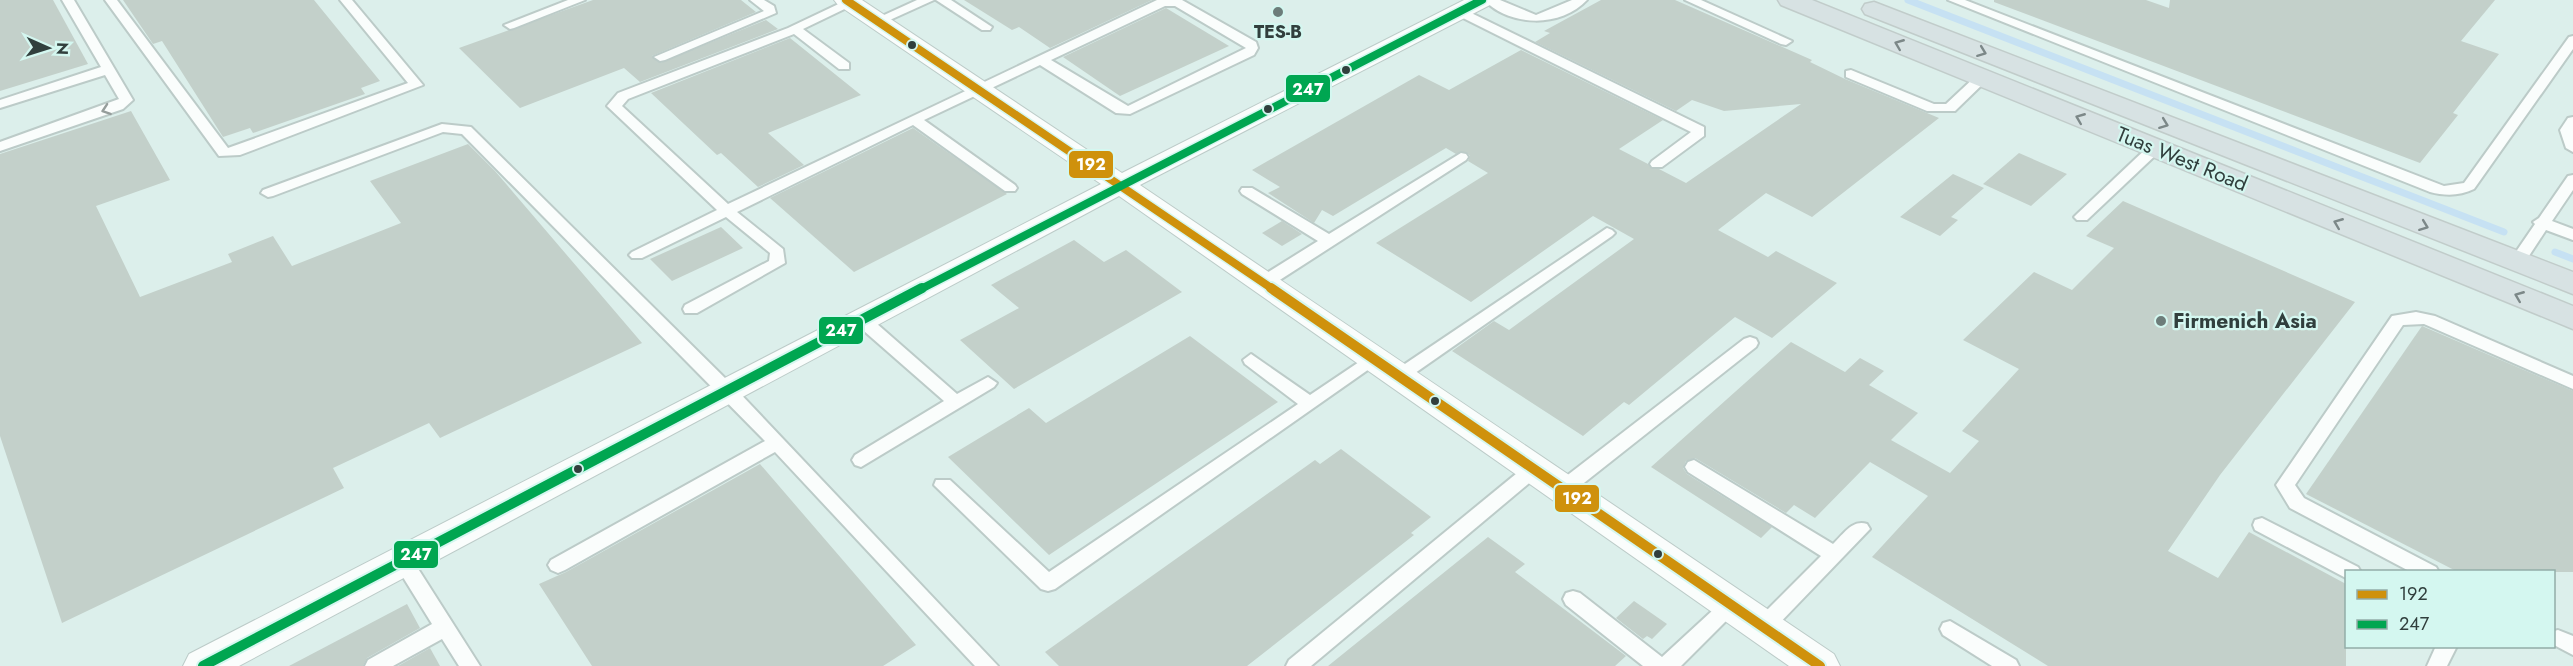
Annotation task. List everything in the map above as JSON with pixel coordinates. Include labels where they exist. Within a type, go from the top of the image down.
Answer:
[{"type":"main road","name":"Tuas West Road","points":[[1790,0],[2573,318]]},
{"type":"main road","name":"Tuas West Road","points":[[1850,0],[2573,284]]},
{"type":"street","points":[[849,2],[1120,184],[1820,666]]},
{"type":"street","points":[[202,666],[1120,184],[1470,6]]},
{"type":"lane","points":[[0,147],[123,103],[126,98],[68,0]]},
{"type":"lane","points":[[111,0],[224,153],[235,152],[416,85],[346,0]]},
{"type":"lane","points":[[510,25],[579,0]]},
{"type":"lane","points":[[660,57],[770,13],[770,9],[756,0]]},
{"type":"lane","points":[[877,21],[928,0]]},
{"type":"lane","points":[[942,0],[986,27]]},
{"type":"lane","points":[[1490,0],[1535,21],[1544,20],[1581,0]]},
{"type":"lane","points":[[1691,0],[1786,41]]},
{"type":"lane","points":[[1954,0],[2435,189],[2449,191],[2460,191],[2469,186],[2573,40]]},
{"type":"lane","points":[[637,255],[914,119],[1168,1],[1177,2],[1251,45],[1252,48],[1249,52],[1130,110],[1121,110],[1042,60]]},
{"type":"lane","points":[[691,309],[777,263],[778,252],[727,211],[614,106],[623,96],[794,30],[795,26],[849,2]]},
{"type":"lane","points":[[1470,6],[1699,130],[1697,136],[1657,164]]},
{"type":"lane","points":[[794,30],[844,66]]},
{"type":"lane","points":[[0,104],[109,69]]},
{"type":"lane","points":[[1851,74],[1932,108],[1944,110],[1950,108],[1982,78]]},
{"type":"lane","points":[[914,119],[1010,188]]},
{"type":"lane","points":[[2573,121],[2567,130],[2573,148]]},
{"type":"lane","points":[[268,193],[442,128],[466,130],[727,390],[988,666]]},
{"type":"lane","points":[[2082,217],[2155,148]]},
{"type":"lane","points":[[1263,283],[1461,157]]},
{"type":"lane","points":[[2517,262],[2541,222],[2573,179]]},
{"type":"lane","points":[[1247,192],[1329,241]]},
{"type":"lane","points":[[2541,222],[2573,235]]},
{"type":"lane","points":[[943,485],[1048,583],[1310,404],[1387,368],[1607,233]]},
{"type":"lane","points":[[2425,570],[2297,503],[2285,485],[2398,320],[2416,317],[2429,320],[2573,383]]},
{"type":"lane","points":[[862,320],[956,402]]},
{"type":"lane","points":[[1296,666],[1548,479],[1750,343]]},
{"type":"lane","points":[[1251,360],[1310,404]]},
{"type":"lane","points":[[861,460],[988,383]]},
{"type":"lane","points":[[558,565],[777,443]]},
{"type":"lane","points":[[1694,466],[1833,554]]},
{"type":"lane","points":[[2262,525],[2346,570]]},
{"type":"lane","points":[[1763,627],[1860,529]]},
{"type":"lane","points":[[403,561],[470,666]]},
{"type":"lane","points":[[1573,599],[1658,666]]},
{"type":"lane","points":[[1667,666],[1732,605]]},
{"type":"lane","points":[[375,666],[445,627]]},
{"type":"lane","points":[[1950,629],[2009,666]]},
{"type":"lane","points":[[2437,666],[2446,648]]},
{"type":"building","points":[[0,0],[53,0],[88,64],[0,91]]},
{"type":"building","points":[[123,0],[314,0],[380,81],[361,88],[365,94],[253,133],[250,128],[223,137],[162,41],[153,44]]},
{"type":"building","points":[[593,0],[741,0],[756,12],[652,56],[660,63],[766,20],[778,29],[640,82],[624,68],[520,108],[459,48]]},
{"type":"building","points":[[964,0],[1152,0],[1050,48],[1019,27],[1012,30]]},
{"type":"building","points":[[1601,0],[1675,0],[1812,60],[1810,62],[1845,79],[1939,118],[1812,217],[1766,193],[1718,230],[1768,257],[1776,251],[1837,283],[1772,338],[1735,317],[1629,405],[1624,402],[1583,436],[1452,351],[1494,321],[1509,330],[1634,239],[1593,216],[1471,302],[1376,243],[1488,173],[1468,161],[1470,156],[1466,152],[1456,154],[1446,148],[1333,216],[1322,210],[1314,223],[1268,193],[1280,187],[1252,170],[1419,75],[1449,90],[1521,50],[1663,120],[1619,149],[1648,164],[1652,169],[1659,169],[1686,183],[1801,104],[1724,111],[1692,100],[1676,111],[1535,42],[1550,33],[1544,31]]},
{"type":"building","points":[[1994,0],[2146,0],[2169,8],[2170,0],[2495,0],[2461,41],[2499,54],[2453,113],[2458,115],[2420,163],[1994,2]]},
{"type":"building","points":[[1166,8],[1229,46],[1120,96],[1063,57]]},
{"type":"building","points":[[790,38],[861,95],[768,133],[804,165],[758,187],[721,153],[717,155],[651,93]]},
{"type":"building","points":[[131,111],[170,180],[96,206],[140,297],[232,262],[228,254],[273,236],[292,266],[401,223],[370,181],[468,144],[495,171],[642,343],[440,438],[429,423],[333,468],[344,488],[62,623],[0,436],[0,154]]},
{"type":"building","points":[[913,128],[1007,194],[854,272],[770,198]]},
{"type":"building","points":[[2019,153],[2067,174],[2031,206],[1983,184]]},
{"type":"building","points":[[1953,174],[1984,188],[1951,217],[1958,220],[1940,236],[1900,217]]},
{"type":"building","points":[[2123,201],[2355,302],[2220,475],[2168,551],[2218,578],[2249,532],[2345,583],[2346,666],[2048,666],[1872,557],[1928,496],[1870,462],[1815,518],[1794,505],[1786,513],[1695,458],[1686,461],[1683,468],[1687,474],[1772,527],[1761,538],[1651,467],[1791,342],[1845,372],[1860,358],[1884,371],[1869,385],[1918,413],[1891,440],[1950,473],[1979,441],[1962,431],[2019,369],[1963,340],[2034,272],[2072,290],[2114,248],[2086,236]]},
{"type":"building","points":[[1282,221],[1302,234],[1282,246],[1262,233]]},
{"type":"building","points":[[721,227],[743,248],[672,281],[650,259]]},
{"type":"building","points":[[1074,240],[1104,262],[1126,250],[1182,292],[1014,389],[960,340],[1019,308],[991,285]]},
{"type":"building","points":[[2422,326],[2573,391],[2573,572],[2454,570],[2306,494]]},
{"type":"building","points":[[1190,336],[1278,402],[1049,555],[948,457],[1029,408],[1046,423]]},
{"type":"building","points":[[1341,449],[1431,517],[1411,533],[1414,535],[1247,666],[1059,666],[1045,652],[1315,460],[1320,464]]},
{"type":"building","points":[[760,464],[916,645],[883,666],[592,666],[539,584],[566,572]]},
{"type":"building","points":[[1488,537],[1525,564],[1515,572],[1626,656],[1615,666],[1328,666]]},
{"type":"building","points":[[1634,601],[1667,624],[1652,639],[1647,636],[1643,639],[1616,618]]},
{"type":"building","points":[[407,604],[420,628],[367,658],[363,666],[289,666]]},
{"type":"building","points":[[430,648],[440,666],[398,666]]},
{"type":"waterway","points":[[1908,0],[2504,232]]},
{"type":"waterway","points":[[2555,252],[2573,259]]},
{"type":"transit line","name":"192","points":[[846,0],[1120,184],[1820,666]]},
{"type":"transit line","name":"247","points":[[203,666],[1094,198],[1482,0]]},
{"type":"place","name":"TES-B","points":[[1278,12]]},
{"type":"place","name":"Firmenich Asia","points":[[2161,321]]}]
